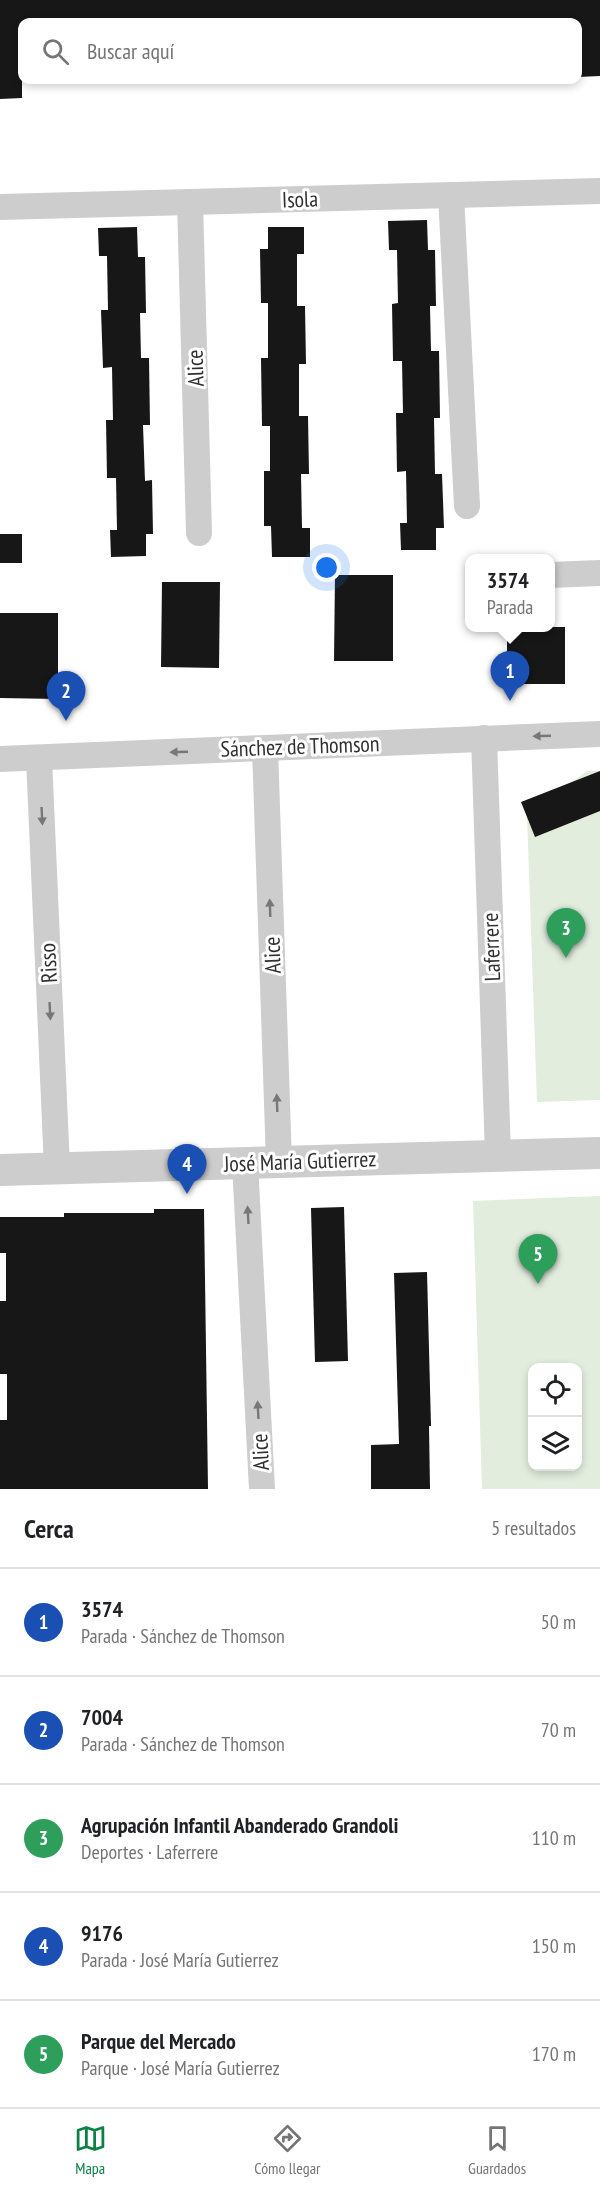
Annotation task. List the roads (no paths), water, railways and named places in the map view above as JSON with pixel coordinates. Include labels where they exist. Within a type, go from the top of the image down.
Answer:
[{"type":"street","name":"Isola","points":[[0,207],[600,191]]},
{"type":"street","points":[[451,195],[467,506]]},
{"type":"street","name":"Alice","points":[[190,202],[199,533]]},
{"type":"street","points":[[555,575],[600,573]]},
{"type":"street","name":"Sánchez de Thomson","points":[[0,759],[600,734]]},
{"type":"street","name":"Laferrere","points":[[484,738],[498,1155]]},
{"type":"street","name":"Alice","points":[[265,748],[279,1162]]},
{"type":"street","name":"Risso","points":[[39,758],[57,1168]]},
{"type":"street","name":"José María Gutierrez","points":[[0,1170],[600,1153]]},
{"type":"street","name":"Alice","points":[[245,1163],[262,1489]]},
{"type":"place","name":"3574","points":[[510,701]]},
{"type":"place","name":"7004","points":[[66,721]]},
{"type":"place","name":"Agrupación Infantil Abanderado Grandoli","points":[[566,958]]},
{"type":"place","name":"9176","points":[[187,1194]]},
{"type":"place","name":"Parque del Mercado","points":[[538,1284]]}]
